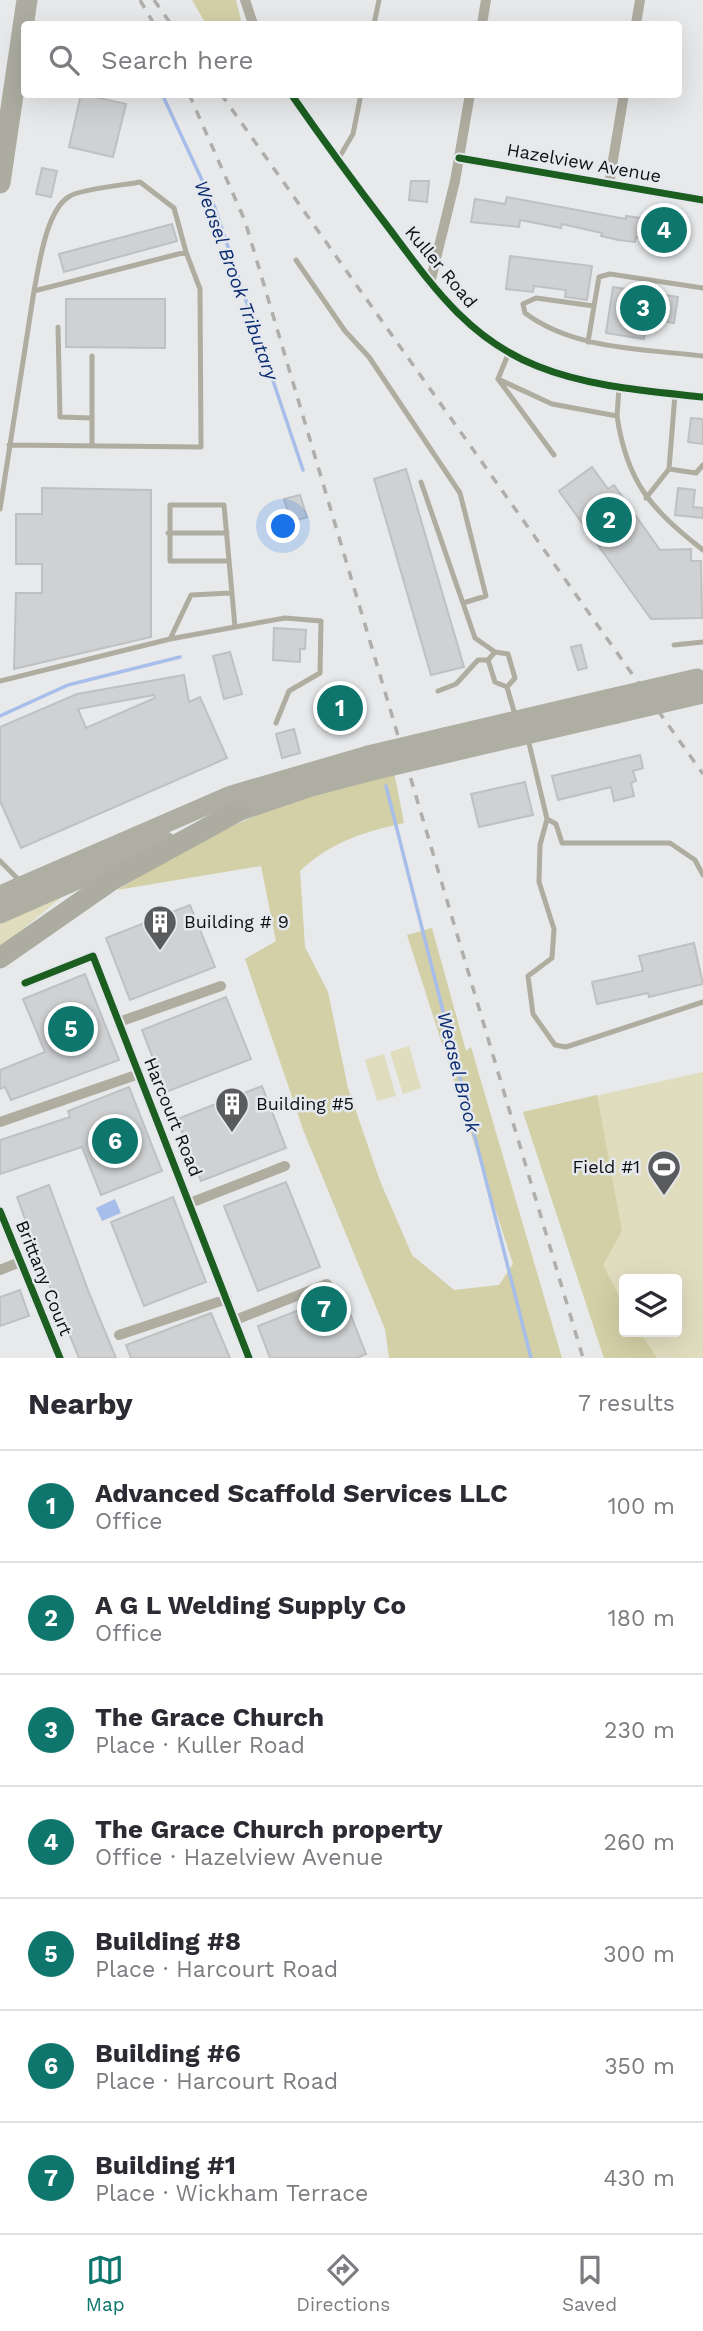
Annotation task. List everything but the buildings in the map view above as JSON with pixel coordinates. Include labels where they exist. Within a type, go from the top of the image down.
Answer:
[{"type":"highway","points":[[21,21],[27,0]]},
{"type":"highway","points":[[24,21],[27,0]]},
{"type":"highway","points":[[0,99],[21,22]]},
{"type":"highway","points":[[0,183],[21,41]]},
{"type":"highway","points":[[0,895],[231,795],[522,729],[701,683]]},
{"type":"highway","points":[[0,914],[240,810],[370,763]]},
{"type":"highway","points":[[0,958],[112,880],[240,810]]},
{"type":"street","points":[[245,0],[252,21]]},
{"type":"street","points":[[482,21],[486,0]]},
{"type":"street","points":[[636,21],[640,0]]},
{"type":"street","name":"Kuller Road","points":[[294,98],[337,161],[458,316],[509,352],[566,377],[703,397]]},
{"type":"street","points":[[430,283],[459,158],[469,98]]},
{"type":"street","points":[[609,184],[623,98]]},
{"type":"street","name":"Hazelview Avenue","points":[[459,158],[703,200]]},
{"type":"street","name":"Harcourt Road","points":[[25,983],[93,956],[249,1358]]},
{"type":"street","points":[[119,1021],[221,986]]},
{"type":"street","points":[[0,1122],[139,1074]]},
{"type":"street","points":[[190,1203],[285,1166]]},
{"type":"street","name":"Brittany Court","points":[[0,1211],[60,1358]]},
{"type":"street","points":[[0,1270],[20,1262]]},
{"type":"street","points":[[235,1320],[327,1284]]},
{"type":"street","points":[[119,1335],[227,1299]]},
{"type":"lane","points":[[375,21],[379,0]]},
{"type":"lane","points":[[337,161],[353,134],[360,98]]},
{"type":"lane","points":[[0,509],[9,445],[34,291],[44,243],[56,212],[70,196],[140,182],[174,208],[200,289],[201,447],[9,445]]},
{"type":"lane","points":[[34,291],[186,252]]},
{"type":"lane","points":[[296,260],[345,331],[369,357],[460,493],[486,596],[463,603]]},
{"type":"lane","points":[[589,342],[599,277],[610,274],[703,288]]},
{"type":"lane","points":[[594,306],[536,298],[523,304],[525,313],[535,320],[589,342],[703,356]]},
{"type":"lane","points":[[58,327],[60,417],[92,418]]},
{"type":"lane","points":[[498,379],[509,352]]},
{"type":"lane","points":[[92,356],[92,445]]},
{"type":"lane","points":[[498,379],[552,404],[617,416]]},
{"type":"lane","points":[[498,379],[554,455]]},
{"type":"lane","points":[[619,386],[617,416],[622,449],[646,498],[661,517],[703,550]]},
{"type":"lane","points":[[646,498],[669,469],[674,394]]},
{"type":"lane","points":[[669,469],[696,473],[703,465]]},
{"type":"lane","points":[[421,482],[475,638],[495,652],[508,654],[515,678],[507,687]]},
{"type":"lane","points":[[229,561],[170,561],[170,505],[224,505],[235,627]]},
{"type":"lane","points":[[168,533],[227,533]]},
{"type":"lane","points":[[170,639],[191,595],[231,593]]},
{"type":"lane","points":[[0,681],[170,639],[285,618],[321,621],[320,673],[289,691],[276,723]]},
{"type":"lane","points":[[674,645],[703,642]]},
{"type":"lane","points":[[438,691],[456,684],[478,660],[488,660],[495,652]]},
{"type":"lane","points":[[488,660],[495,682],[507,687],[522,729],[547,819],[540,845],[539,882],[554,929],[552,958],[528,976],[533,1014],[555,1045],[566,1046],[703,1002]]},
{"type":"lane","points":[[547,819],[556,824],[562,843],[670,843],[695,860],[703,875]]},
{"type":"lane","points":[[0,861],[23,885]]},
{"type":"shaded area","points":[[192,0],[236,0],[241,21],[204,21]]},
{"type":"shaded area","points":[[394,772],[404,823],[375,830],[336,845],[300,871],[305,947],[328,992],[348,1088],[380,1181],[412,1255],[454,1290],[499,1285],[513,1264],[407,935],[432,928],[466,1051],[471,1047],[562,1358],[389,1358],[385,1329],[304,1132],[245,959],[276,941],[261,866],[117,890],[203,839],[282,804]]},
{"type":"shaded area","points":[[69,891],[0,948],[0,923]]},
{"type":"shaded area","points":[[409,1046],[421,1088],[403,1094],[390,1052]]},
{"type":"shaded area","points":[[384,1054],[396,1096],[377,1101],[365,1060]]},
{"type":"shaded area","points":[[703,1072],[703,1358],[604,1358],[523,1112]]},
{"type":"shaded area","points":[[597,1095],[622,1231],[603,1265],[619,1296],[619,1337],[643,1337],[657,1358],[604,1358],[523,1112]]},
{"type":"water","points":[[115,1199],[121,1213],[102,1221],[96,1208]]},
{"type":"waterway","name":"Weasel Brook Tributary","points":[[164,98],[215,208],[303,470]]},
{"type":"waterway","name":"Weasel Brook","points":[[0,716],[68,685],[180,657]]},
{"type":"waterway","name":"Weasel Brook","points":[[386,786],[531,1358]]},
{"type":"railway","points":[[140,0],[152,21]]},
{"type":"railway","points":[[154,0],[169,21]]},
{"type":"railway","points":[[191,98],[245,221],[583,1358]]},
{"type":"railway","points":[[224,98],[703,774]]},
{"type":"cycle path","points":[[294,98],[363,195],[436,289],[470,325],[490,340],[537,366],[577,379],[703,397]]},
{"type":"cycle path","points":[[459,158],[703,200]]},
{"type":"cycle path","points":[[25,983],[93,956],[249,1358]]},
{"type":"cycle path","points":[[0,1211],[60,1358]]},
{"type":"place","name":"The Grace Church property","points":[[664,230]]},
{"type":"place","name":"The Grace Church","points":[[643,308]]},
{"type":"place","name":"A G L Welding Supply Co","points":[[609,520]]},
{"type":"place","name":"Advanced Scaffold Services LLC","points":[[340,708]]},
{"type":"place","name":"Building # 9","points":[[160,952]]},
{"type":"place","name":"Building #8","points":[[71,1029]]},
{"type":"place","name":"Building #5","points":[[232,1134]]},
{"type":"place","name":"Building #6","points":[[115,1141]]},
{"type":"place","name":"Field #1","points":[[664,1197]]},
{"type":"place","name":"Building #1","points":[[324,1309]]}]
